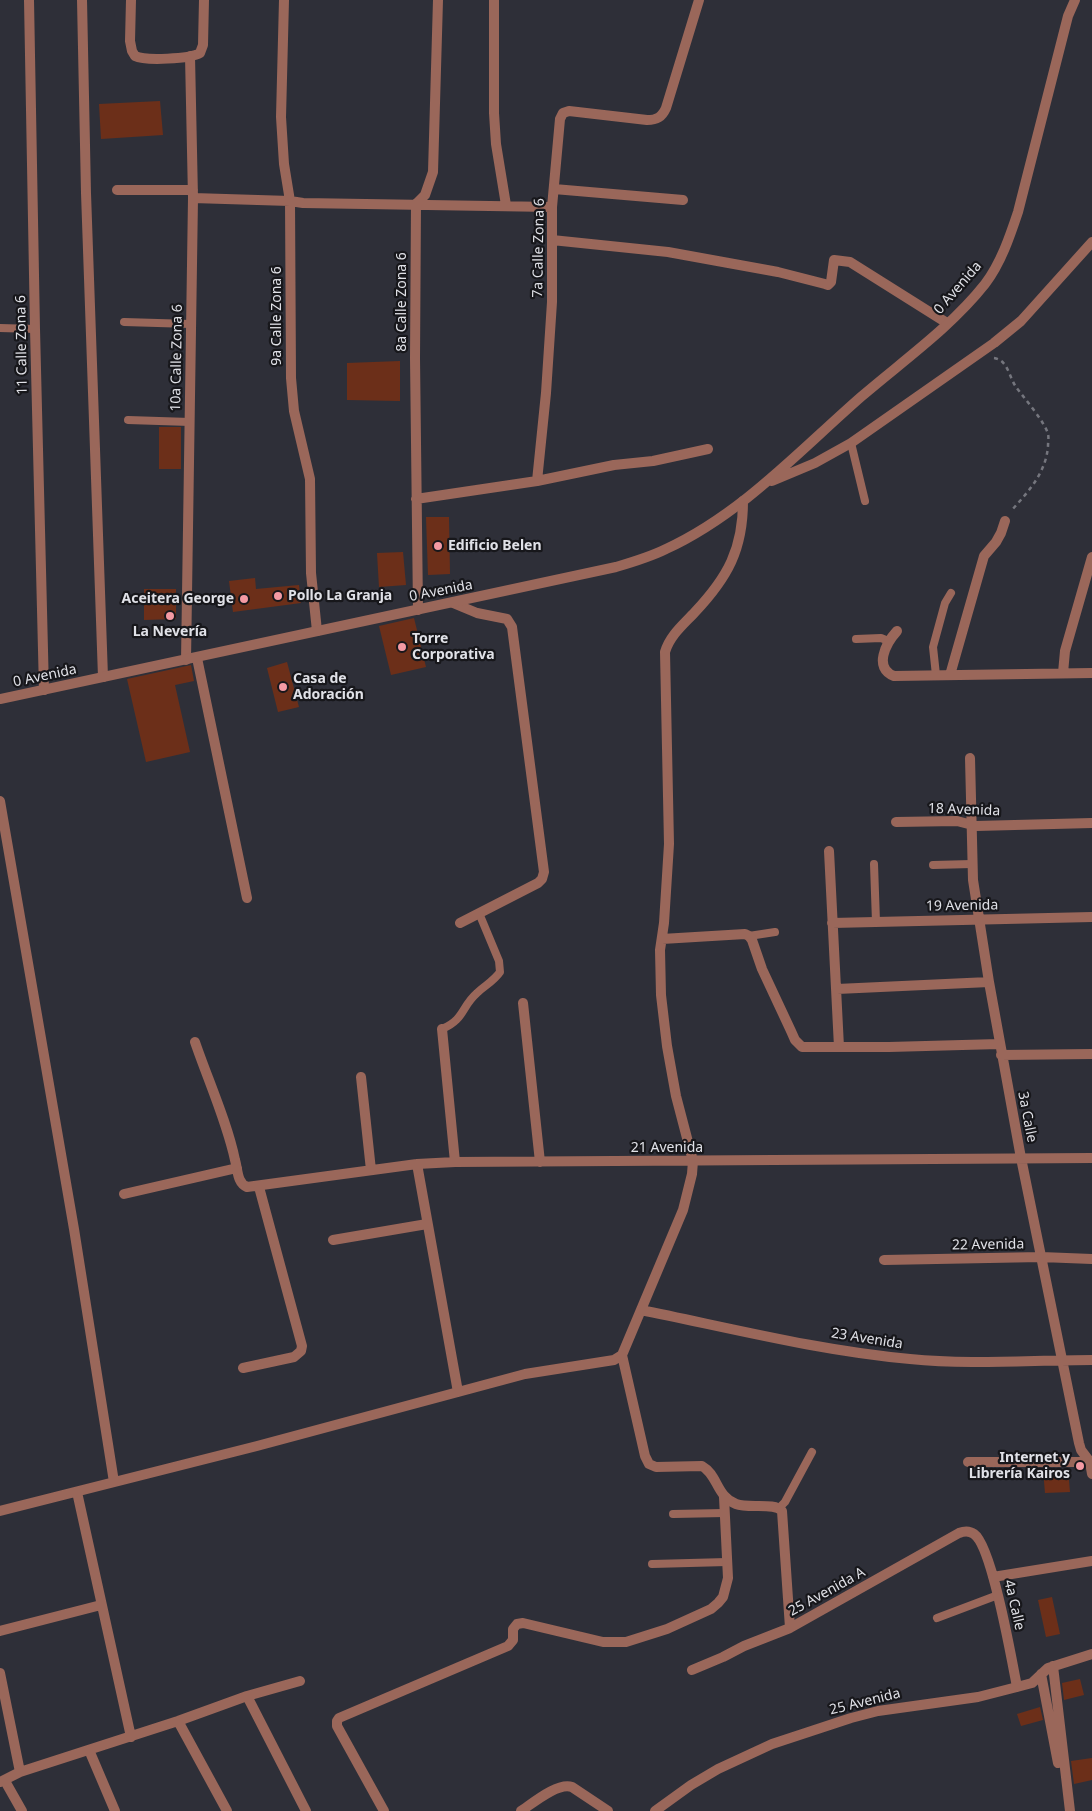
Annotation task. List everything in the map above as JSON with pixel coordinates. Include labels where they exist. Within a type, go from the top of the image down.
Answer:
[{"type":"street","name":"11 Calle Zona 6","points":[[29,0],[44,690]]},
{"type":"street","points":[[82,0],[86,193],[102,677]]},
{"type":"street","points":[[131,0],[130,41],[135,56],[145,59],[195,54]]},
{"type":"street","name":"10a Calle Zona 6","points":[[186,660],[195,54],[203,45],[204,0]]},
{"type":"street","name":"9a Calle Zona 6","points":[[284,0],[281,117],[284,164],[290,201],[291,378],[294,411],[310,480],[311,573],[317,630]]},
{"type":"street","points":[[416,204],[425,195],[433,172],[438,0]]},
{"type":"street","points":[[494,0],[496,144],[506,205]]},
{"type":"street","name":"7a Calle Zona 6","points":[[537,481],[547,384],[552,302],[552,207],[560,119],[563,113],[569,111],[647,120],[658,118],[664,113],[699,0]]},
{"type":"street","name":"0 Avenida","points":[[0,699],[616,567],[649,556],[697,532],[754,492],[947,323],[986,282],[1011,233],[1068,16],[1075,0]]},
{"type":"street","points":[[554,189],[684,200]]},
{"type":"street","points":[[117,190],[303,203],[552,207]]},
{"type":"street","name":"8a Calle Zona 6","points":[[416,204],[415,358],[418,610]]},
{"type":"street","points":[[552,240],[668,252],[778,272],[828,284],[831,282],[834,260],[850,262],[947,323]]},
{"type":"street","name":"0 Avenida","points":[[754,492],[775,479],[816,463],[851,443],[975,357],[1021,320],[1092,242]]},
{"type":"street","points":[[416,499],[537,481],[614,465],[653,461],[708,449]]},
{"type":"street","points":[[0,1511],[257,1446],[525,1374],[614,1360],[622,1355],[683,1210],[693,1162],[676,1096],[667,1046],[661,995],[660,950],[669,844],[665,652],[666,646],[675,633],[708,599],[735,557],[740,536],[743,501]]},
{"type":"street","points":[[950,675],[984,556],[1002,533],[1005,521]]},
{"type":"street","points":[[1064,673],[1065,651],[1092,557]]},
{"type":"street","points":[[453,603],[477,613],[507,619],[512,627],[544,872],[538,884],[460,923]]},
{"type":"street","points":[[897,631],[887,645],[882,663],[888,674],[900,677],[1092,673]]},
{"type":"street","points":[[197,658],[247,898]]},
{"type":"street","name":"3a Calle","points":[[970,758],[973,880],[1000,1050],[1081,1450],[1091,1462],[1092,1474]]},
{"type":"street","points":[[0,801],[72,1220],[114,1482]]},
{"type":"street","name":"18 Avenida","points":[[896,822],[957,822],[976,826],[1092,822]]},
{"type":"street","points":[[829,851],[839,1047]]},
{"type":"street","name":"19 Avenida","points":[[832,924],[1092,917]]},
{"type":"street","points":[[662,939],[744,934],[749,936],[765,977],[791,1032],[799,1045],[808,1048],[889,1047],[1092,1054]]},
{"type":"street","points":[[837,989],[989,982]]},
{"type":"street","points":[[523,1003],[540,1162]]},
{"type":"street","points":[[442,1029],[455,1162]]},
{"type":"street","points":[[124,1194],[237,1168],[195,1042]]},
{"type":"street","points":[[361,1077],[371,1170]]},
{"type":"street","name":"21 Avenida","points":[[237,1168],[239,1179],[244,1186],[259,1187],[417,1164],[455,1162],[1092,1158]]},
{"type":"street","points":[[417,1164],[458,1392]]},
{"type":"street","points":[[243,1368],[294,1357],[301,1351],[302,1346],[259,1187]]},
{"type":"street","points":[[332,1240],[427,1224]]},
{"type":"street","name":"22 Avenida","points":[[884,1260],[1092,1258]]},
{"type":"street","name":"23 Avenida","points":[[641,1310],[871,1355],[955,1362],[1092,1360]]},
{"type":"street","points":[[622,1355],[646,1460],[652,1466],[699,1466],[705,1468],[724,1497],[742,1506],[775,1506],[783,1514],[790,1628]]},
{"type":"street","points":[[968,1462],[1091,1462]]},
{"type":"street","points":[[78,1492],[131,1737]]},
{"type":"street","points":[[384,1811],[337,1726],[336,1721],[340,1716],[508,1646],[513,1640],[513,1629],[517,1624],[616,1643],[640,1638],[690,1620],[718,1604],[726,1588],[727,1562],[724,1497]]},
{"type":"street","name":"25 Avenida A","points":[[692,1670],[744,1646],[790,1628],[959,1533],[972,1533]]},
{"type":"street","name":"4a Calle","points":[[972,1533],[983,1546],[993,1577],[1017,1687]]},
{"type":"street","points":[[993,1577],[1092,1561]]},
{"type":"street","points":[[0,1631],[102,1605]]},
{"type":"street","name":"25 Avenida","points":[[655,1811],[691,1785],[718,1769],[772,1744],[878,1711],[978,1696],[1032,1683],[1053,1666],[1092,1654]]},
{"type":"street","points":[[1053,1666],[1068,1811]]},
{"type":"street","points":[[0,1673],[20,1772]]},
{"type":"street","points":[[1041,1674],[1068,1811]]},
{"type":"street","points":[[22,1811],[2,1781],[20,1772],[178,1722],[247,1696],[300,1681]]},
{"type":"street","points":[[247,1696],[306,1811]]},
{"type":"street","points":[[178,1722],[226,1811]]},
{"type":"street","points":[[89,1750],[115,1811]]},
{"type":"street","points":[[521,1811],[565,1785],[572,1787],[608,1811]]},
{"type":"lane","points":[[124,322],[191,324]]},
{"type":"lane","points":[[0,328],[35,329]]},
{"type":"lane","points":[[128,420],[190,422]]},
{"type":"lane","points":[[851,443],[865,501]]},
{"type":"lane","points":[[936,675],[933,647],[945,603],[951,593]]},
{"type":"lane","points":[[856,639],[881,638],[886,640],[887,645]]},
{"type":"lane","points":[[874,864],[876,922]]},
{"type":"lane","points":[[934,865],[972,864]]},
{"type":"lane","points":[[442,1029],[458,1019],[476,993],[500,972],[499,961],[479,913]]},
{"type":"lane","points":[[749,936],[775,932]]},
{"type":"lane","points":[[779,1508],[785,1502],[812,1452]]},
{"type":"lane","points":[[672,1514],[724,1513]]},
{"type":"lane","points":[[652,1564],[727,1562]]},
{"type":"lane","points":[[937,1618],[998,1595]]},
{"type":"path","points":[[975,357],[997,358],[1002,361],[1013,383],[1049,435],[1042,470],[1005,521]]},
{"type":"building","points":[[160,101],[163,135],[101,139],[99,104]]},
{"type":"building","points":[[400,361],[400,401],[347,400],[347,363]]},
{"type":"building","points":[[159,427],[181,427],[181,469],[159,469]]},
{"type":"building","name":"Edificio Belen","points":[[426,517],[449,517],[450,574],[428,575]]},
{"type":"building","points":[[403,552],[406,585],[379,587],[377,553]]},
{"type":"building","points":[[255,578],[256,589],[299,585],[301,603],[233,612],[229,581]]},
{"type":"building","points":[[144,589],[176,589],[176,619],[144,620]]},
{"type":"building","name":"Torre Corporativa","points":[[414,618],[426,667],[391,675],[379,626]]},
{"type":"building","name":"Casa de Adoración","points":[[287,662],[299,707],[278,712],[267,668]]},
{"type":"building","points":[[191,665],[194,681],[175,685],[190,752],[146,762],[127,679]]},
{"type":"building","points":[[1068,1469],[1070,1492],[1045,1493],[1043,1470]]},
{"type":"building","points":[[1052,1597],[1060,1634],[1046,1637],[1038,1600]]},
{"type":"building","points":[[1080,1679],[1084,1695],[1064,1700],[1062,1683]]},
{"type":"building","points":[[1040,1707],[1043,1720],[1021,1726],[1017,1714]]},
{"type":"building","points":[[1092,1758],[1092,1780],[1074,1784],[1071,1761]]},
{"type":"place","name":"Edificio Belen","points":[[438,546]]},
{"type":"place","name":"Pollo La Granja","points":[[278,596]]},
{"type":"place","name":"Aceitera George","points":[[244,599]]},
{"type":"place","name":"La Nevería","points":[[170,616]]},
{"type":"place","name":"Torre Corporativa","points":[[402,647]]},
{"type":"place","name":"Casa de Adoración","points":[[283,687]]},
{"type":"place","name":"Internet y Librería Kairos","points":[[1080,1466]]}]
